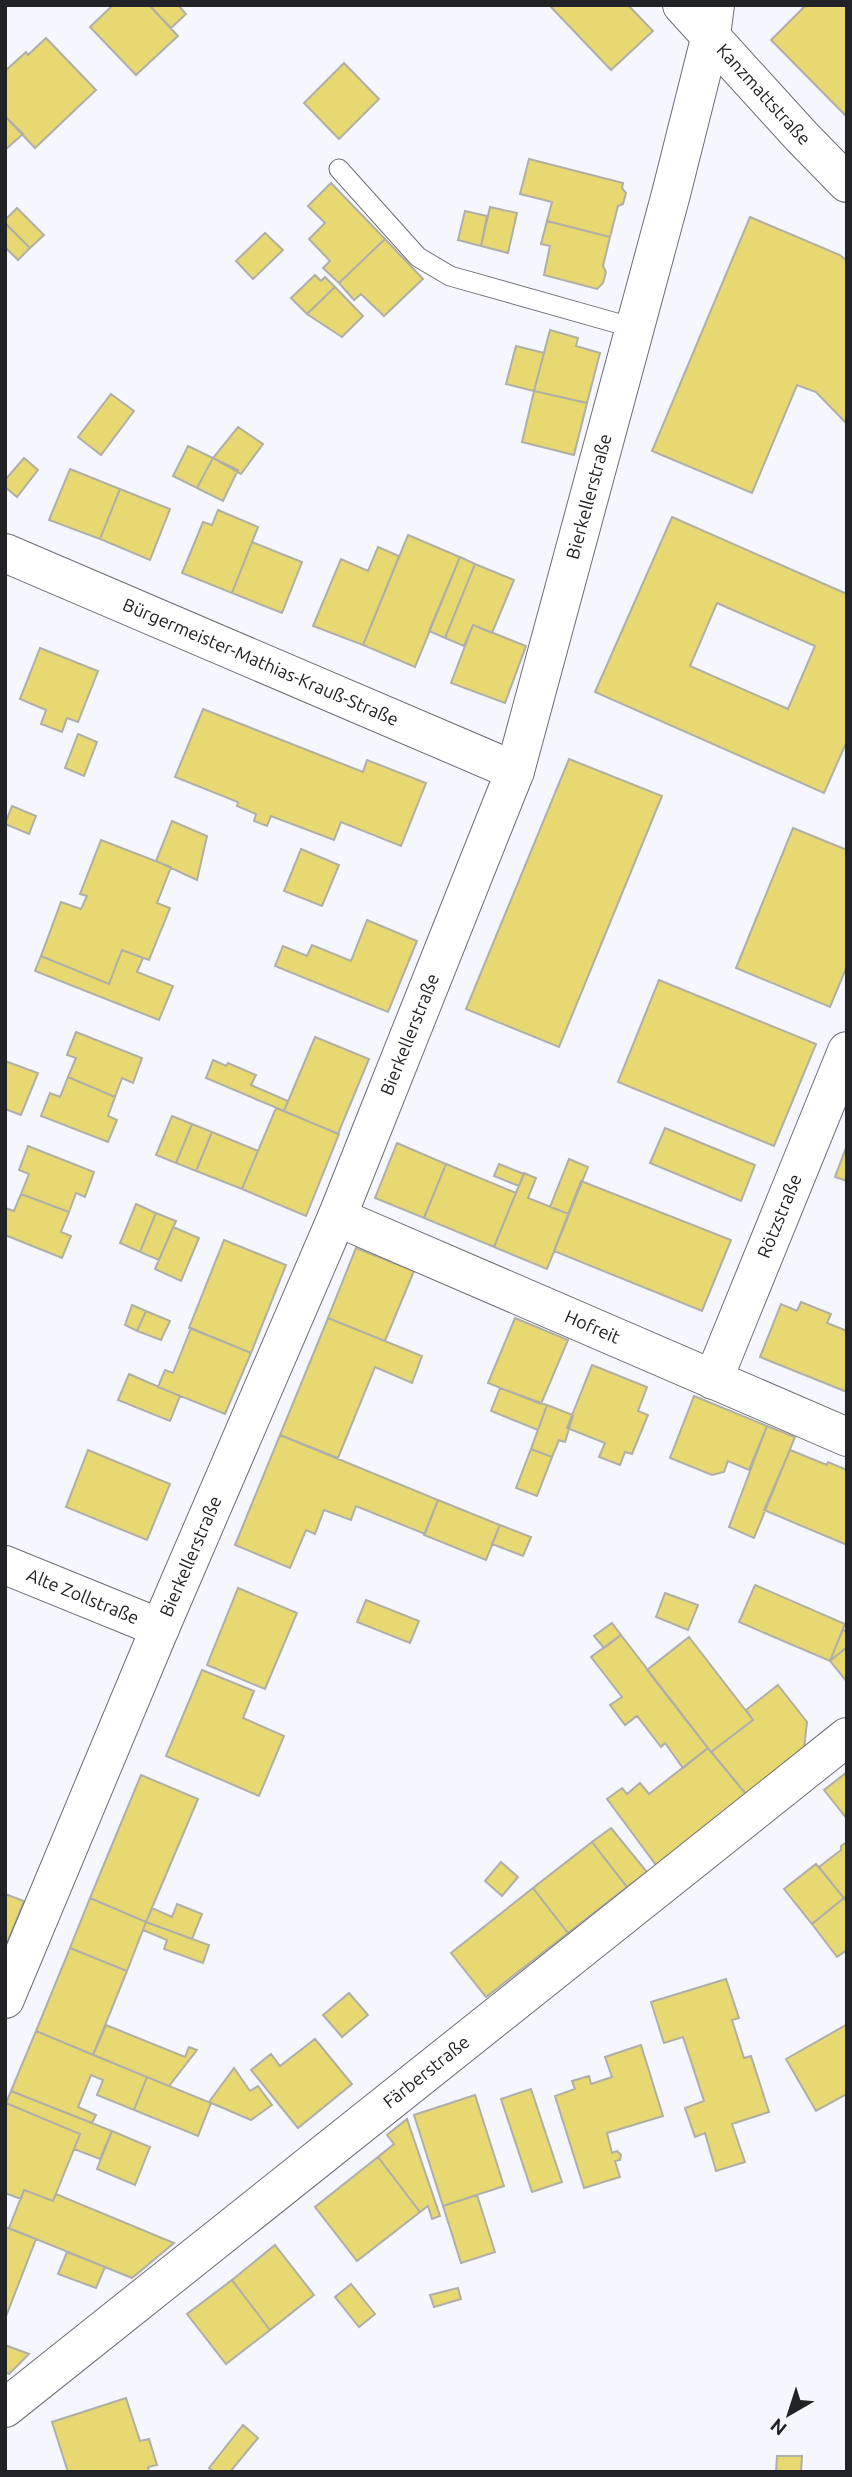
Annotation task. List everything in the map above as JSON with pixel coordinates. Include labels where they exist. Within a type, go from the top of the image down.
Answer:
[{"type":"street","name":"Kanzmattstraße","points":[[682,5],[713,20],[802,137],[847,183]]},
{"type":"street","name":"Bierkellerstraße","points":[[5,1999],[160,1628],[337,1217],[515,771],[634,328],[713,20]]},
{"type":"street","name":"Bürgermeister-Mathias-Krauß-Straße","points":[[5,553],[515,771]]},
{"type":"street","name":"Rötzstraße","points":[[713,1380],[847,1051]]},
{"type":"street","name":"Hofreit","points":[[337,1217],[847,1437]]},
{"type":"street","name":"Alte Zollstraße","points":[[5,1565],[160,1628]]},
{"type":"street","name":"Färberstraße","points":[[5,2408],[847,1737]]},
{"type":"lane","points":[[339,169],[418,257],[450,276],[634,328]]},
{"type":"building","points":[[113,5],[149,5],[178,36],[136,75],[90,27]]},
{"type":"building","points":[[149,5],[178,5],[186,14],[171,28]]},
{"type":"building","points":[[549,5],[628,5],[653,31],[611,70]]},
{"type":"building","points":[[806,5],[847,5],[847,117],[771,40]]},
{"type":"building","points":[[46,38],[96,90],[35,148],[5,116],[5,71]]},
{"type":"building","points":[[344,63],[379,99],[339,139],[304,103]]},
{"type":"building","points":[[5,116],[23,134],[5,150]]},
{"type":"building","points":[[529,159],[623,183],[622,188],[626,193],[623,204],[618,206],[610,237],[547,221],[552,202],[520,194]]},
{"type":"building","points":[[331,183],[385,239],[339,283],[323,268],[330,261],[309,239],[325,223],[308,206]]},
{"type":"building","points":[[490,207],[517,213],[508,253],[481,246]]},
{"type":"building","points":[[17,208],[44,235],[30,248],[5,223]]},
{"type":"building","points":[[465,211],[487,216],[481,246],[458,240]]},
{"type":"building","points":[[750,217],[840,255],[847,261],[847,424],[816,392],[797,385],[752,493],[652,451]]},
{"type":"building","points":[[547,221],[610,237],[603,266],[606,272],[603,283],[597,289],[544,275],[550,246],[541,244]]},
{"type":"building","points":[[5,223],[30,248],[18,260],[5,247]]},
{"type":"building","points":[[265,233],[283,250],[253,279],[236,261]]},
{"type":"building","points":[[385,239],[423,279],[384,316],[361,294],[354,300],[339,283]]},
{"type":"building","points":[[315,275],[321,281],[325,277],[335,287],[307,314],[291,298]]},
{"type":"building","points":[[335,287],[363,316],[342,337],[307,314]]},
{"type":"building","points":[[550,330],[578,338],[576,346],[600,353],[587,403],[534,391]]},
{"type":"building","points":[[516,346],[544,353],[534,391],[506,384]]},
{"type":"building","points":[[534,391],[587,403],[574,455],[522,442]]},
{"type":"building","points":[[111,394],[134,411],[101,455],[78,437]]},
{"type":"building","points":[[238,427],[263,444],[241,474],[213,458]]},
{"type":"building","points":[[188,446],[213,458],[197,488],[173,476]]},
{"type":"building","points":[[24,458],[38,470],[17,497],[5,487],[5,480]]},
{"type":"building","points":[[213,458],[238,470],[223,501],[197,488]]},
{"type":"building","points":[[70,469],[120,489],[100,539],[49,520]]},
{"type":"building","points":[[120,489],[170,509],[150,560],[100,539]]},
{"type":"building","points":[[218,510],[258,527],[232,593],[182,573],[203,522],[212,525]]},
{"type":"building","points":[[672,517],[847,594],[847,741],[824,793],[595,692]],"holes":[[[717,603],[815,646],[788,709],[690,666]]]},
{"type":"building","points":[[408,535],[460,557],[415,667],[363,645]]},
{"type":"building","points":[[252,542],[302,562],[282,613],[232,593]]},
{"type":"building","points":[[378,547],[399,556],[363,645],[313,626],[341,559],[368,571]]},
{"type":"building","points":[[460,557],[475,564],[445,638],[429,631]]},
{"type":"building","points":[[475,564],[514,580],[492,633],[473,625],[464,646],[445,638]]},
{"type":"building","points":[[473,625],[526,646],[505,703],[451,683]]},
{"type":"building","points":[[40,648],[98,671],[78,722],[67,718],[62,732],[41,724],[46,710],[20,699]]},
{"type":"building","points":[[203,709],[363,772],[367,760],[426,783],[401,846],[341,822],[334,840],[271,816],[267,826],[254,821],[256,814],[237,806],[238,802],[175,777]]},
{"type":"building","points":[[78,734],[97,742],[84,776],[65,768]]},
{"type":"building","points":[[569,759],[662,796],[559,1047],[466,1009]]},
{"type":"building","points":[[12,806],[36,816],[29,834],[5,824]]},
{"type":"building","points":[[172,821],[207,836],[197,880],[156,861]]},
{"type":"building","points":[[793,828],[847,850],[847,966],[830,1007],[736,968]]},
{"type":"building","points":[[101,840],[171,867],[157,903],[170,908],[149,960],[122,950],[109,984],[41,956],[61,902],[81,909],[87,896],[80,894]]},
{"type":"building","points":[[301,849],[339,865],[322,906],[284,891]]},
{"type":"building","points":[[367,920],[417,941],[388,1012],[275,966],[283,946],[307,956],[312,945],[351,961]]},
{"type":"building","points":[[122,950],[143,958],[137,972],[173,986],[159,1020],[35,971],[41,956],[109,984]]},
{"type":"building","points":[[659,980],[816,1044],[774,1146],[618,1082]]},
{"type":"building","points":[[76,1032],[142,1058],[133,1083],[122,1078],[115,1097],[68,1077],[76,1058],[67,1055]]},
{"type":"building","points":[[315,1037],[369,1059],[338,1134],[284,1111]]},
{"type":"building","points":[[213,1060],[226,1066],[228,1063],[256,1075],[251,1085],[288,1101],[284,1111],[206,1078]]},
{"type":"building","points":[[5,1061],[38,1073],[21,1115],[5,1109]]},
{"type":"building","points":[[68,1077],[115,1097],[108,1116],[117,1120],[108,1142],[41,1116],[50,1093],[60,1097]]},
{"type":"building","points":[[276,1108],[339,1134],[306,1216],[242,1189]]},
{"type":"building","points":[[172,1116],[192,1124],[176,1163],[156,1155]]},
{"type":"building","points":[[192,1124],[212,1132],[196,1171],[176,1163]]},
{"type":"building","points":[[665,1128],[755,1165],[741,1201],[650,1163]]},
{"type":"building","points":[[212,1132],[258,1151],[242,1189],[196,1171]]},
{"type":"building","points":[[397,1143],[446,1164],[424,1218],[375,1198]]},
{"type":"building","points":[[847,1145],[847,1181],[835,1177]]},
{"type":"building","points":[[28,1146],[94,1172],[85,1197],[76,1193],[69,1212],[21,1194],[29,1174],[19,1170]]},
{"type":"building","points":[[569,1159],[588,1167],[569,1214],[550,1207]]},
{"type":"building","points":[[446,1164],[516,1193],[494,1247],[424,1218]]},
{"type":"building","points":[[499,1164],[524,1174],[519,1186],[494,1176]]},
{"type":"building","points":[[524,1173],[536,1178],[528,1198],[569,1214],[547,1269],[494,1247]]},
{"type":"building","points":[[581,1181],[731,1240],[702,1311],[554,1251]]},
{"type":"building","points":[[21,1194],[69,1212],[61,1232],[71,1236],[62,1258],[5,1235],[5,1208],[14,1211]]},
{"type":"building","points":[[136,1204],[156,1213],[140,1252],[120,1243]]},
{"type":"building","points":[[156,1213],[176,1221],[159,1260],[140,1252]]},
{"type":"building","points":[[173,1227],[199,1238],[181,1281],[155,1269]]},
{"type":"building","points":[[224,1240],[286,1265],[251,1353],[189,1328]]},
{"type":"building","points":[[356,1248],[414,1271],[385,1341],[328,1318]]},
{"type":"building","points":[[801,1302],[831,1314],[827,1323],[847,1331],[847,1392],[760,1357],[781,1304],[797,1311]]},
{"type":"building","points":[[132,1305],[146,1311],[137,1331],[125,1325]]},
{"type":"building","points":[[146,1311],[170,1321],[161,1340],[137,1331]]},
{"type":"building","points":[[328,1318],[422,1356],[412,1383],[375,1367],[338,1458],[280,1435]]},
{"type":"building","points":[[515,1318],[568,1340],[541,1404],[488,1383]]},
{"type":"building","points":[[191,1328],[251,1353],[225,1414],[158,1387],[165,1370],[173,1373]]},
{"type":"building","points":[[592,1365],[647,1387],[638,1411],[648,1415],[632,1454],[625,1452],[620,1465],[599,1457],[605,1443],[567,1428]]},
{"type":"building","points":[[129,1374],[180,1396],[170,1421],[118,1400]]},
{"type":"building","points":[[500,1388],[547,1405],[538,1430],[491,1411]]},
{"type":"building","points":[[694,1396],[767,1426],[749,1470],[728,1461],[724,1472],[712,1475],[670,1458]]},
{"type":"building","points":[[547,1405],[573,1415],[565,1442],[559,1440],[552,1457],[531,1449]]},
{"type":"building","points":[[767,1426],[795,1437],[754,1538],[729,1527]]},
{"type":"building","points":[[280,1435],[438,1500],[425,1534],[356,1506],[351,1520],[324,1510],[315,1534],[306,1530],[290,1568],[235,1545]]},
{"type":"building","points":[[531,1449],[552,1457],[537,1496],[516,1488]]},
{"type":"building","points":[[88,1450],[170,1484],[147,1540],[66,1507]]},
{"type":"building","points":[[790,1450],[847,1470],[847,1545],[764,1510]]},
{"type":"building","points":[[438,1500],[500,1525],[486,1560],[424,1535]]},
{"type":"building","points":[[500,1525],[531,1537],[523,1556],[492,1544]]},
{"type":"building","points":[[755,1585],[845,1624],[830,1661],[739,1622]]},
{"type":"building","points":[[238,1588],[297,1613],[265,1689],[207,1665]]},
{"type":"building","points":[[665,1593],[698,1605],[688,1630],[656,1617]]},
{"type":"building","points":[[366,1600],[419,1621],[410,1643],[357,1622]]},
{"type":"building","points":[[612,1623],[621,1635],[604,1648],[594,1636]]},
{"type":"building","points":[[843,1629],[847,1634],[847,1647],[830,1661]]},
{"type":"building","points":[[621,1635],[708,1748],[683,1768],[665,1743],[661,1747],[637,1716],[625,1725],[610,1705],[622,1697],[591,1657]]},
{"type":"building","points":[[689,1637],[753,1720],[711,1752],[647,1670]]},
{"type":"building","points":[[847,1647],[847,1682],[830,1661]]},
{"type":"building","points":[[202,1670],[254,1691],[243,1718],[284,1736],[259,1796],[166,1756]]},
{"type":"building","points":[[778,1685],[807,1722],[804,1749],[746,1794],[711,1752],[753,1720],[746,1710]]},
{"type":"building","points":[[708,1748],[746,1794],[656,1865],[607,1799],[622,1788],[627,1794],[640,1783],[649,1794]]},
{"type":"building","points":[[847,1772],[847,1819],[824,1790]]},
{"type":"building","points":[[141,1775],[198,1799],[146,1922],[90,1898]]},
{"type":"building","points":[[611,1828],[647,1872],[627,1887],[592,1842]]},
{"type":"building","points":[[592,1842],[627,1887],[568,1933],[533,1888]]},
{"type":"building","points":[[847,1842],[847,1902],[819,1867]]},
{"type":"building","points":[[501,1862],[518,1877],[502,1896],[485,1881]]},
{"type":"building","points":[[816,1864],[844,1898],[812,1924],[784,1889]]},
{"type":"building","points":[[533,1888],[568,1933],[486,1997],[451,1953]]},
{"type":"building","points":[[5,1894],[24,1901],[5,1948]]},
{"type":"building","points":[[90,1898],[146,1922],[127,1971],[70,1948]]},
{"type":"building","points":[[844,1898],[847,1902],[847,1950],[837,1957],[812,1924]]},
{"type":"building","points":[[177,1904],[202,1914],[192,1939],[146,1922],[152,1908],[172,1917]]},
{"type":"building","points":[[146,1922],[209,1945],[203,1963],[164,1949],[167,1940],[143,1930]]},
{"type":"building","points":[[70,1948],[127,1971],[93,2055],[36,2031]]},
{"type":"building","points":[[726,1979],[739,2018],[732,2020],[744,2058],[751,2056],[769,2112],[732,2124],[745,2162],[716,2171],[705,2133],[695,2137],[685,2108],[704,2101],[683,2037],[664,2043],[651,2002]]},
{"type":"building","points":[[349,1993],[368,2015],[342,2037],[323,2015]]},
{"type":"building","points":[[106,2025],[185,2057],[189,2047],[197,2050],[169,2086],[93,2055]]},
{"type":"building","points":[[846,2025],[847,2094],[816,2111],[786,2059]]},
{"type":"building","points":[[36,2031],[147,2077],[134,2110],[97,2095],[103,2080],[91,2075],[78,2107],[96,2115],[92,2123],[11,2091]]},
{"type":"building","points":[[315,2039],[352,2084],[298,2128],[251,2070],[271,2054],[280,2066]]},
{"type":"building","points":[[641,2045],[663,2116],[607,2133],[612,2153],[617,2151],[621,2155],[620,2160],[615,2161],[620,2177],[584,2188],[555,2096],[575,2089],[572,2081],[589,2076],[591,2084],[612,2077],[605,2057]]},
{"type":"building","points":[[234,2068],[250,2091],[258,2086],[272,2105],[251,2120],[209,2102]]},
{"type":"building","points":[[147,2077],[211,2103],[198,2136],[134,2110]]},
{"type":"building","points":[[531,2089],[562,2182],[532,2192],[501,2099]]},
{"type":"building","points":[[11,2091],[112,2131],[100,2159],[74,2149],[80,2134],[6,2103]]},
{"type":"building","points":[[475,2095],[504,2186],[443,2206],[414,2115]]},
{"type":"building","points":[[6,2103],[80,2134],[53,2201],[24,2190],[21,2199],[5,2193]]},
{"type":"building","points":[[407,2119],[440,2216],[432,2219],[428,2206],[420,2212],[378,2157],[394,2144],[387,2135]]},
{"type":"building","points":[[112,2131],[150,2147],[135,2185],[97,2169]]},
{"type":"building","points":[[378,2157],[420,2212],[357,2261],[315,2207]]},
{"type":"building","points":[[24,2190],[53,2201],[56,2194],[174,2243],[132,2278],[9,2228]]},
{"type":"building","points":[[477,2195],[495,2252],[461,2263],[443,2206]]},
{"type":"building","points":[[5,2227],[36,2239],[5,2319]]},
{"type":"building","points":[[275,2245],[314,2295],[270,2330],[232,2280]]},
{"type":"building","points":[[67,2252],[105,2267],[96,2288],[58,2274]]},
{"type":"building","points":[[232,2280],[270,2330],[226,2364],[187,2314]]},
{"type":"building","points":[[351,2284],[375,2314],[359,2327],[335,2297]]},
{"type":"building","points":[[458,2288],[461,2299],[434,2307],[430,2295]]},
{"type":"building","points":[[5,2345],[29,2354],[9,2374],[5,2372]]},
{"type":"building","points":[[126,2398],[140,2441],[149,2439],[157,2465],[148,2467],[149,2472],[68,2472],[52,2422]]},
{"type":"building","points":[[243,2425],[258,2438],[230,2472],[214,2472],[209,2468]]},
{"type":"building","points":[[777,2456],[802,2456],[801,2472],[776,2472]]}]
